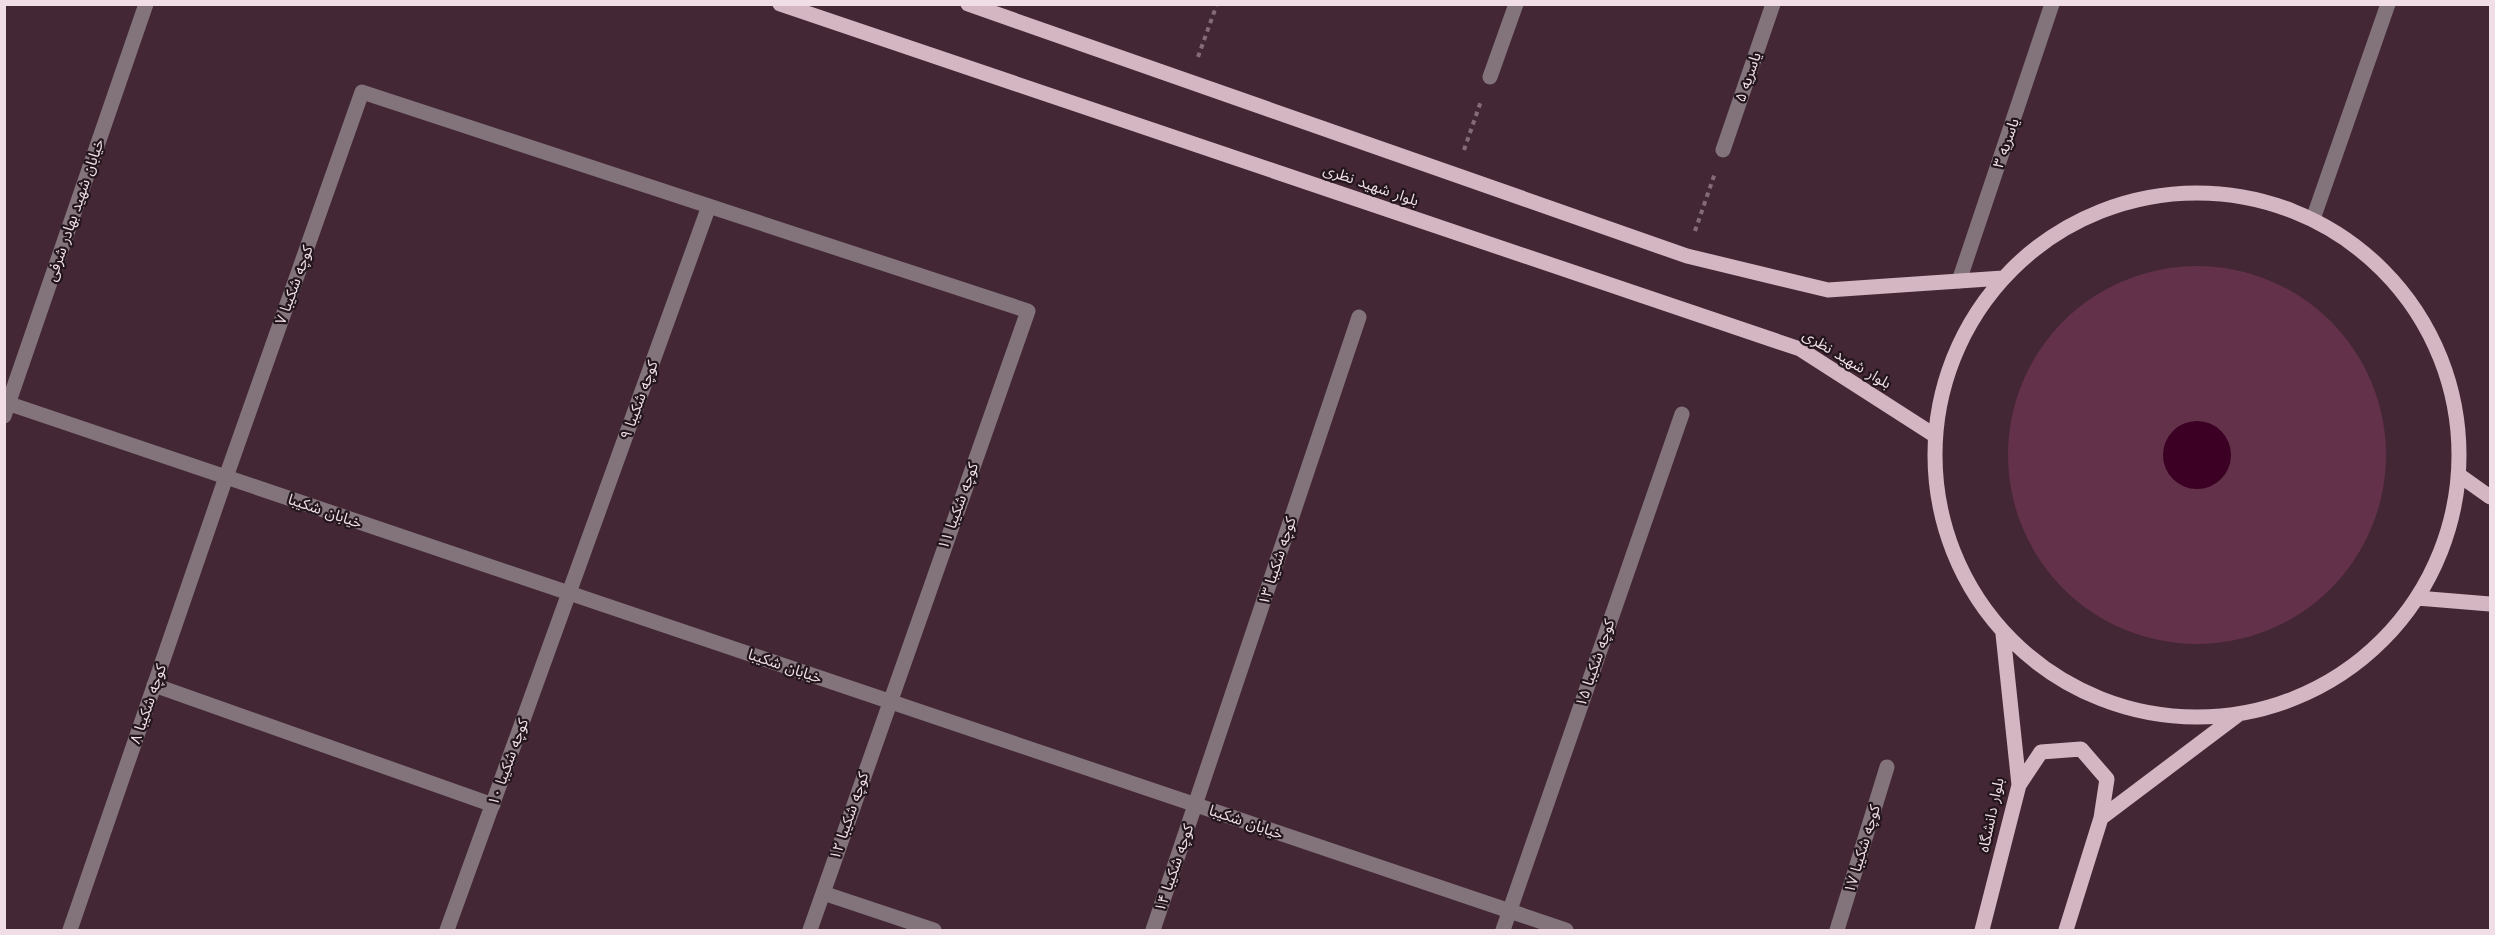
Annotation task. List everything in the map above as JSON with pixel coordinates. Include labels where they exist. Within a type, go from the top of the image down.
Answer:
[{"type":"main road","name":"بلوار شهید نظری","points":[[780,4],[1800,349],[1934,435]]},
{"type":"main road","points":[[968,4],[1687,256],[1828,290],[2003,278]]},
{"type":"main road","points":[[2197,192],[2240,196],[2282,206],[2313,219],[2358,247],[2390,276],[2417,310],[2437,348],[2451,389],[2459,432],[2459,476],[2452,518],[2437,560],[2417,598],[2382,639],[2358,661],[2322,685],[2282,703],[2240,714],[2196,718],[2153,715],[2111,704],[2072,687],[2035,663],[2003,634],[1976,600],[1956,562],[1945,531],[1934,478],[1934,435],[1941,392],[1956,351],[1976,313],[2003,278],[2035,249],[2071,225],[2111,207],[2153,196],[2197,192]]},
{"type":"main road","points":[[2459,476],[2490,497]]},
{"type":"main road","points":[[2417,598],[2490,604]]},
{"type":"main road","name":"بلوار دانشگاه","points":[[1982,930],[2019,785],[2003,634]]},
{"type":"main road","points":[[2101,818],[2240,714]]},
{"type":"main road","points":[[2019,785],[2042,752],[2081,749],[2107,778],[2101,818],[2066,930]]},
{"type":"street","name":"خیابان شهید بهادر شرفی","points":[[6,407],[146,4]]},
{"type":"street","points":[[1490,77],[1516,4]]},
{"type":"street","name":"یاسریه ۵","points":[[1723,150],[1773,4]]},
{"type":"street","name":"یاسریه ۳","points":[[1959,281],[2052,4]]},
{"type":"street","points":[[2313,219],[2388,4]]},
{"type":"street","name":"کوچه شکیبا ۷","points":[[226,477],[362,92],[709,206]]},
{"type":"street","name":"کوچه شکیبا ۱۱","points":[[709,206],[1028,312],[889,701]]},
{"type":"street","name":"کوچه شکیبا ۹","points":[[569,593],[709,206]]},
{"type":"street","name":"کوچه شکیبا ۱۳","points":[[1196,805],[1359,317]]},
{"type":"street","name":"خیابان شکیبا","points":[[6,407],[226,477],[1566,930]]},
{"type":"street","name":"کوچه شکیبا ۱۵","points":[[1503,930],[1682,414]]},
{"type":"street","name":"کوچه شکیبا ۸","points":[[70,930],[226,477]]},
{"type":"street","name":"کوچه شکیبا ۱۰","points":[[447,930],[569,593]]},
{"type":"street","points":[[154,686],[493,805]]},
{"type":"street","name":"کوچه شکیبا ۱۲","points":[[810,930],[889,701]]},
{"type":"street","name":"کوچه شکیبا ۱۷","points":[[1837,930],[1887,767]]},
{"type":"street","name":"کوچه شکیبا ۱۴","points":[[1153,930],[1196,805]]},
{"type":"street","points":[[823,893],[934,930]]},
{"type":"path","points":[[1190,82],[1217,4]]},
{"type":"path","points":[[1455,175],[1490,77]]},
{"type":"path","points":[[1687,256],[1723,150]]},
{"type":"shaded area","points":[[2197,266],[2252,274],[2286,288],[2331,321],[2364,366],[2378,400],[2386,455],[2378,510],[2364,544],[2331,589],[2286,622],[2252,636],[2197,644],[2142,636],[2108,622],[2063,589],[2030,544],[2016,510],[2008,455],[2016,400],[2030,366],[2063,321],[2108,288],[2142,274]]},
{"type":"shaded area","points":[[2197,421],[2210,424],[2221,431],[2228,442],[2231,455],[2228,468],[2221,479],[2210,486],[2197,489],[2184,486],[2173,479],[2166,468],[2163,455],[2166,442],[2173,431],[2184,424]]}]
